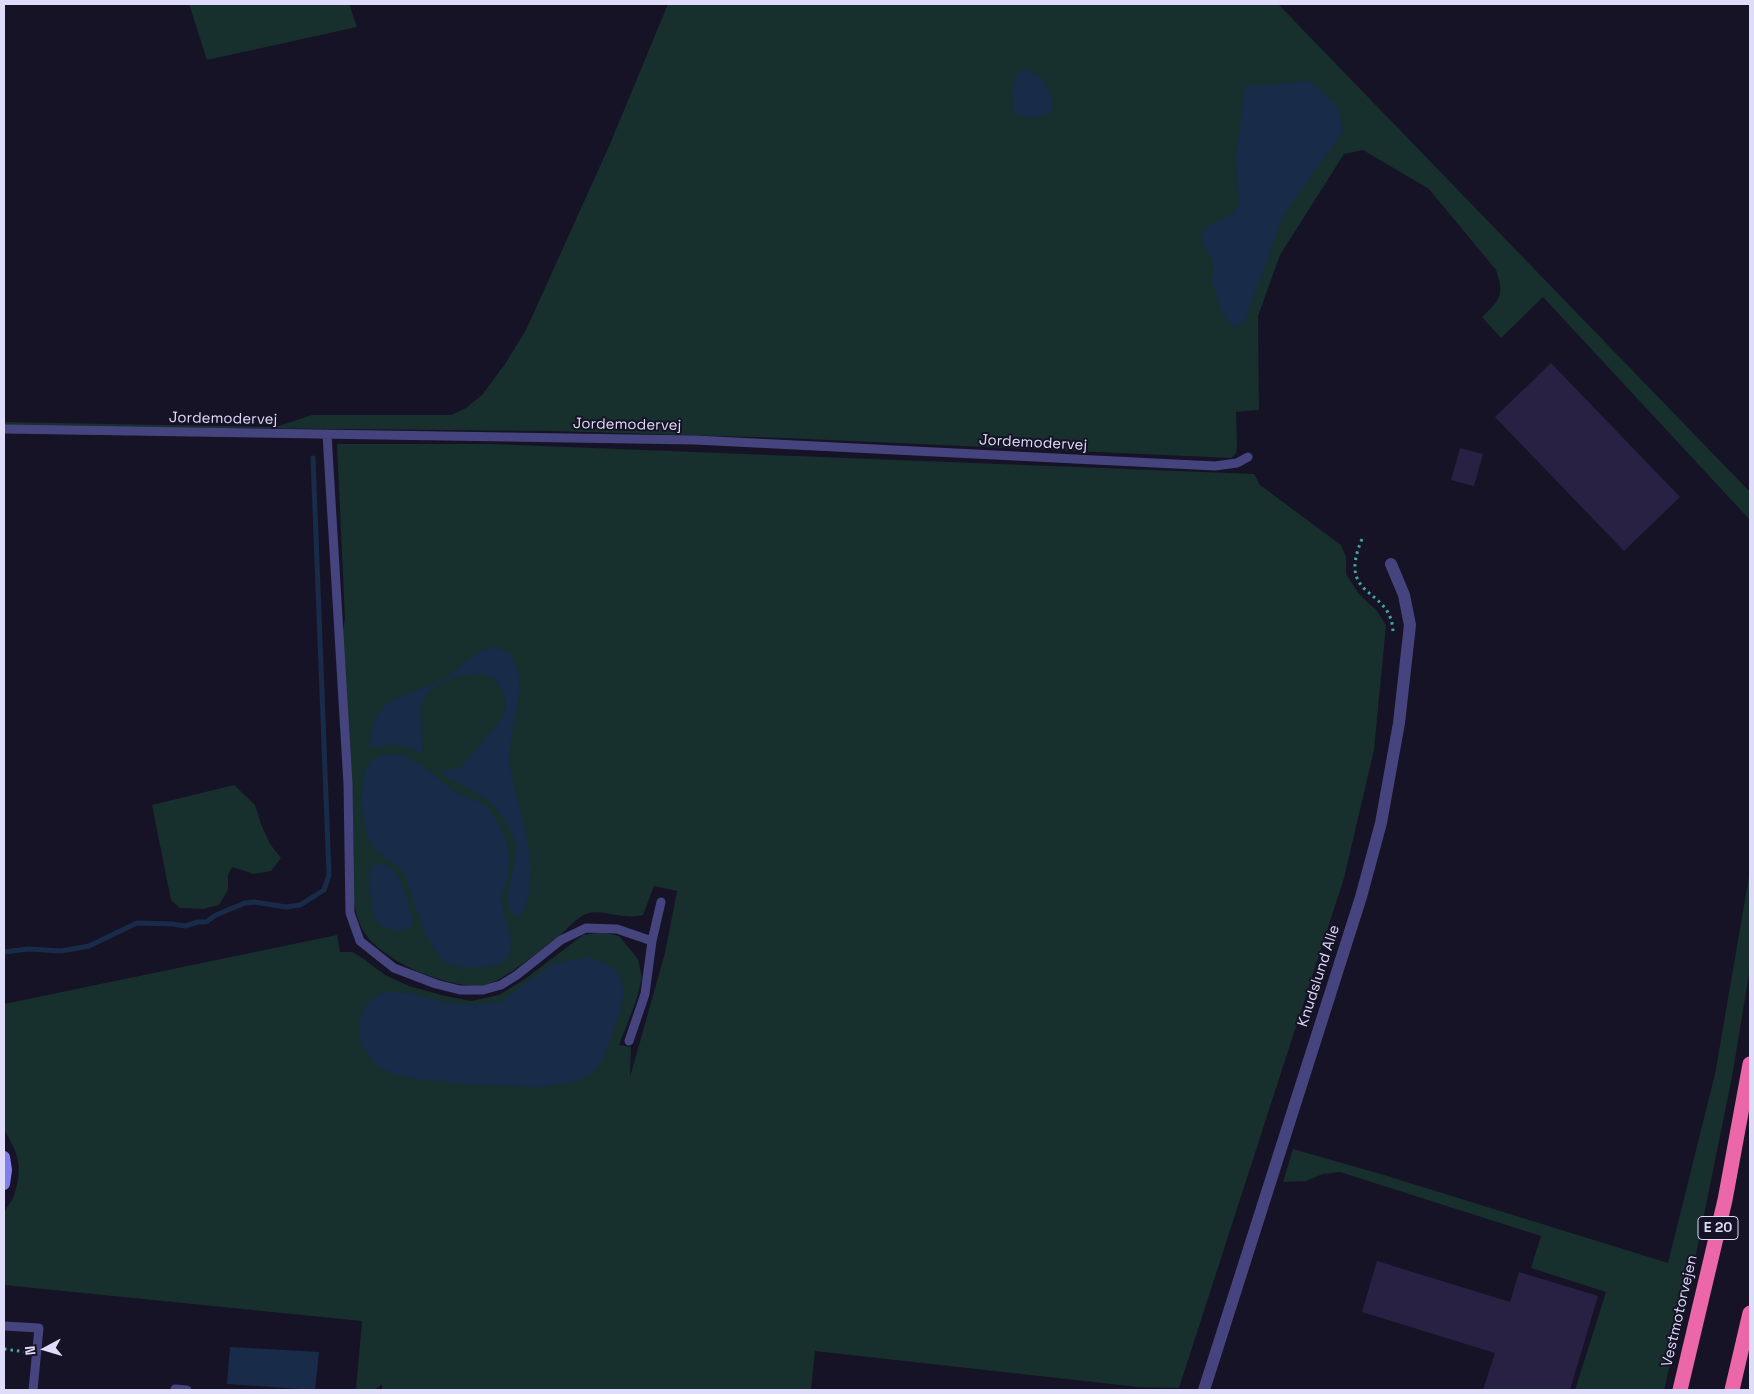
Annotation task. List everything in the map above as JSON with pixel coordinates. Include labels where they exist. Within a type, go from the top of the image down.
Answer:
[{"type":"highway","name":"Vestmotorvejen","points":[[1680,1390],[1724,1200],[1750,1064]]},
{"type":"highway","points":[[1732,1390],[1750,1313]]},
{"type":"street","name":"Knudslund Alle","points":[[1204,1390],[1361,897],[1381,823],[1399,723],[1410,625],[1404,595],[1391,564]]},
{"type":"street","points":[[4,1157],[6,1170],[4,1184]]},
{"type":"lane","name":"Jordemodervej","points":[[4,429],[695,440],[1215,466],[1237,463],[1248,457]]},
{"type":"lane","points":[[327,434],[348,784],[350,913],[360,941],[394,968],[436,984],[460,990],[483,990],[501,985],[517,975],[561,940],[586,928],[617,929],[652,941]]},
{"type":"lane","points":[[629,1041],[645,994],[652,941],[661,902]]},
{"type":"lane","points":[[4,1326],[39,1328],[33,1390]]},
{"type":"lane","points":[[175,1389],[187,1390]]},
{"type":"path","points":[[1362,539],[1355,558],[1354,570],[1358,583],[1383,604],[1390,614],[1393,636]]},
{"type":"path","points":[[4,1349],[36,1353]]},
{"type":"green space","points":[[189,4],[349,4],[357,27],[207,60]]},
{"type":"green space","points":[[668,4],[1278,4],[1750,492],[1750,520],[1543,297],[1501,338],[1482,317],[1493,306],[1499,296],[1500,286],[1496,270],[1429,189],[1363,150],[1344,154],[1280,255],[1258,316],[1259,410],[1236,412],[1237,447],[1236,454],[1231,458],[784,438],[552,431],[4,426],[4,422],[276,427],[312,415],[451,415],[466,408],[482,395],[505,364],[526,330],[610,144]]},
{"type":"green space","points":[[337,444],[491,444],[1254,474],[1260,485],[1341,545],[1346,557],[1346,574],[1359,594],[1377,611],[1386,625],[1374,750],[1344,878],[1179,1388],[1138,1387],[815,1351],[811,1390],[382,1390],[382,1384],[375,1390],[356,1390],[362,1321],[4,1285],[4,1213],[13,1198],[19,1171],[17,1155],[4,1130],[4,1004],[337,935],[340,952],[352,952],[385,975],[409,986],[471,1001],[499,995],[525,979],[583,935],[601,932],[619,936],[638,959],[642,978],[636,1001],[619,1045],[631,1047],[630,1077],[665,953],[677,891],[654,886],[643,915],[629,916],[593,912],[585,915],[577,919],[559,936],[503,977],[486,985],[477,986],[441,980],[407,967],[374,944],[368,938],[359,922],[354,901],[342,635],[345,619]]},
{"type":"green space","points":[[234,785],[255,805],[270,844],[281,858],[271,871],[254,874],[232,867],[228,875],[228,890],[219,905],[203,909],[180,908],[171,900],[152,805]]},
{"type":"green space","points":[[1750,871],[1750,968],[1732,1077],[1693,1269],[1664,1390],[1575,1390],[1606,1292],[1531,1268],[1541,1236],[1340,1172],[1323,1174],[1306,1181],[1283,1182],[1293,1149],[1384,1175],[1668,1263],[1715,1074]]},
{"type":"water","points":[[1025,69],[1043,80],[1050,94],[1053,109],[1038,117],[1014,113],[1012,90],[1017,73]]},
{"type":"water","points":[[1310,81],[1338,107],[1343,131],[1282,218],[1244,323],[1232,326],[1221,310],[1211,277],[1214,271],[1213,261],[1201,242],[1201,236],[1207,227],[1234,213],[1239,204],[1236,156],[1245,87],[1250,85]]},
{"type":"water","points":[[494,647],[509,652],[519,676],[518,701],[511,740],[510,764],[525,827],[529,854],[530,884],[524,909],[518,917],[511,911],[508,903],[508,893],[516,851],[515,840],[509,828],[502,816],[488,800],[442,773],[449,769],[459,769],[484,741],[505,712],[506,700],[496,682],[485,675],[466,675],[445,681],[429,692],[424,699],[421,712],[422,752],[399,745],[370,747],[378,715],[386,706],[395,699],[446,678],[475,655]]},
{"type":"water","points":[[402,754],[425,768],[452,790],[485,805],[498,823],[507,841],[509,857],[508,877],[501,896],[503,912],[511,941],[510,952],[502,963],[485,967],[459,967],[443,961],[426,936],[404,873],[377,852],[368,839],[361,802],[365,771],[371,761],[381,755]]},
{"type":"water","points":[[380,863],[394,871],[399,878],[413,920],[412,926],[398,930],[388,929],[380,924],[375,917],[369,877],[372,868]]},
{"type":"water","points":[[588,957],[613,968],[619,976],[624,988],[622,1006],[603,1060],[592,1073],[574,1082],[540,1087],[466,1084],[416,1079],[391,1073],[376,1065],[361,1044],[359,1023],[361,1016],[367,1003],[383,992],[411,993],[445,1003],[475,1005],[502,1001],[552,964]]},
{"type":"water","points":[[230,1347],[319,1352],[315,1390],[227,1384]]},
{"type":"building","points":[[1551,363],[1680,497],[1624,551],[1495,417]]},
{"type":"building","points":[[1460,448],[1483,454],[1474,486],[1451,480]]},
{"type":"building","points":[[1377,1261],[1510,1302],[1519,1272],[1598,1296],[1570,1390],[1483,1390],[1495,1353],[1362,1312]]},
{"type":"waterway","points":[[4,952],[28,949],[61,951],[89,946],[137,923],[185,926],[206,922],[216,915],[245,903],[254,902],[286,907],[300,905],[324,890],[329,875],[313,458]]}]
